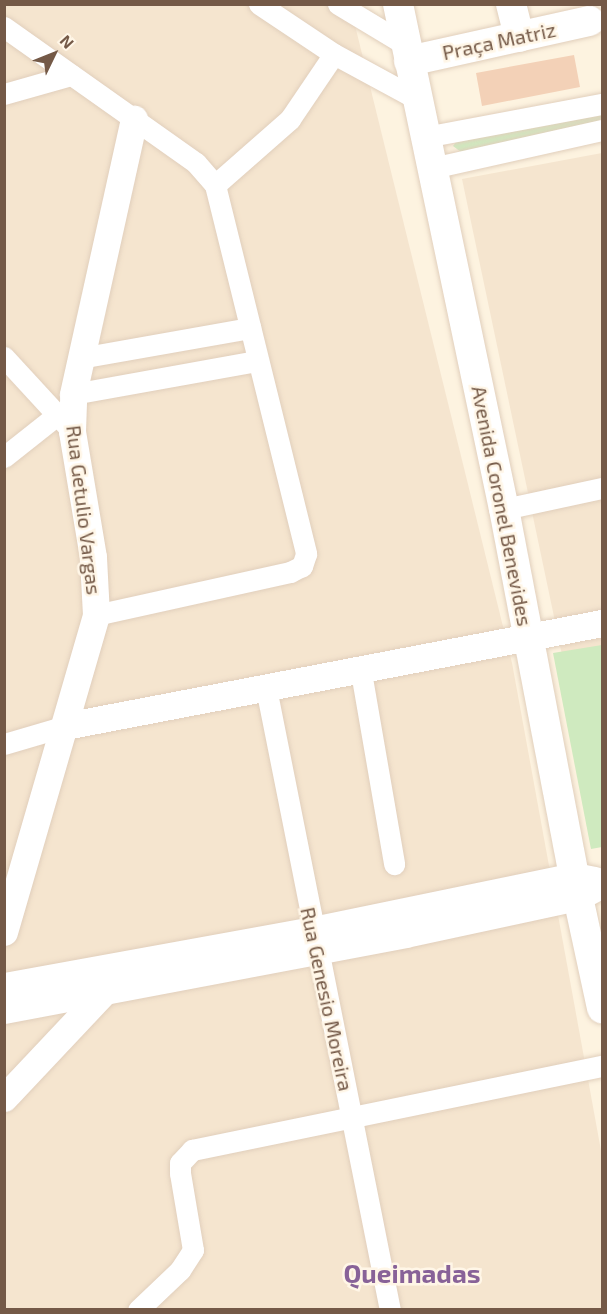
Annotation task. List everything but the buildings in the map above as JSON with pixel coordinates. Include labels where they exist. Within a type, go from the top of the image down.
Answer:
[{"type":"main road","name":"Avenida Coronel Benevides","points":[[398,4],[504,509],[528,637],[589,885],[603,1008]]},
{"type":"main road","points":[[512,4],[519,37]]},
{"type":"main road","name":"Praça Matriz","points":[[408,53],[519,37],[590,22]]},
{"type":"street","points":[[259,4],[334,54],[417,99]]},
{"type":"street","points":[[338,4],[408,53]]},
{"type":"street","points":[[4,27],[196,163],[215,184],[305,562],[290,572],[96,615]]},
{"type":"street","points":[[215,184],[290,119],[334,54]]},
{"type":"street","points":[[4,94],[71,75]]},
{"type":"street","points":[[425,137],[603,104]]},
{"type":"street","name":"Rua Getulio Vargas","points":[[4,932],[96,615],[93,557],[67,413],[134,119]]},
{"type":"street","points":[[432,168],[603,130]]},
{"type":"street","points":[[80,358],[250,328]]},
{"type":"street","points":[[4,357],[67,413]]},
{"type":"street","points":[[4,457],[67,413],[257,361]]},
{"type":"street","points":[[504,509],[603,488]]},
{"type":"street","points":[[4,744],[65,726],[361,672],[603,623]]},
{"type":"street","points":[[361,672],[394,864]]},
{"type":"street","name":"Rua Genesio Moreira","points":[[266,688],[390,1310]]},
{"type":"street","points":[[4,1010],[102,994],[315,941],[589,885]]},
{"type":"street","points":[[4,986],[315,941]]},
{"type":"street","points":[[4,1098],[102,994]]},
{"type":"street","points":[[138,1310],[180,1270],[194,1250],[180,1173],[180,1163],[192,1150],[603,1066]]},
{"type":"shaded area","points":[[5,5],[350,5],[512,663],[602,1156],[602,1309],[5,1310]]},
{"type":"shaded area","points":[[602,153],[602,845],[462,179]]},
{"type":"green space","points":[[596,112],[602,116],[598,123],[461,152],[453,146],[459,138]]},
{"type":"green space","points":[[602,645],[602,847],[591,849],[553,653]]},
{"type":"district","name":"Queimadas","points":[[412,1273]]}]
